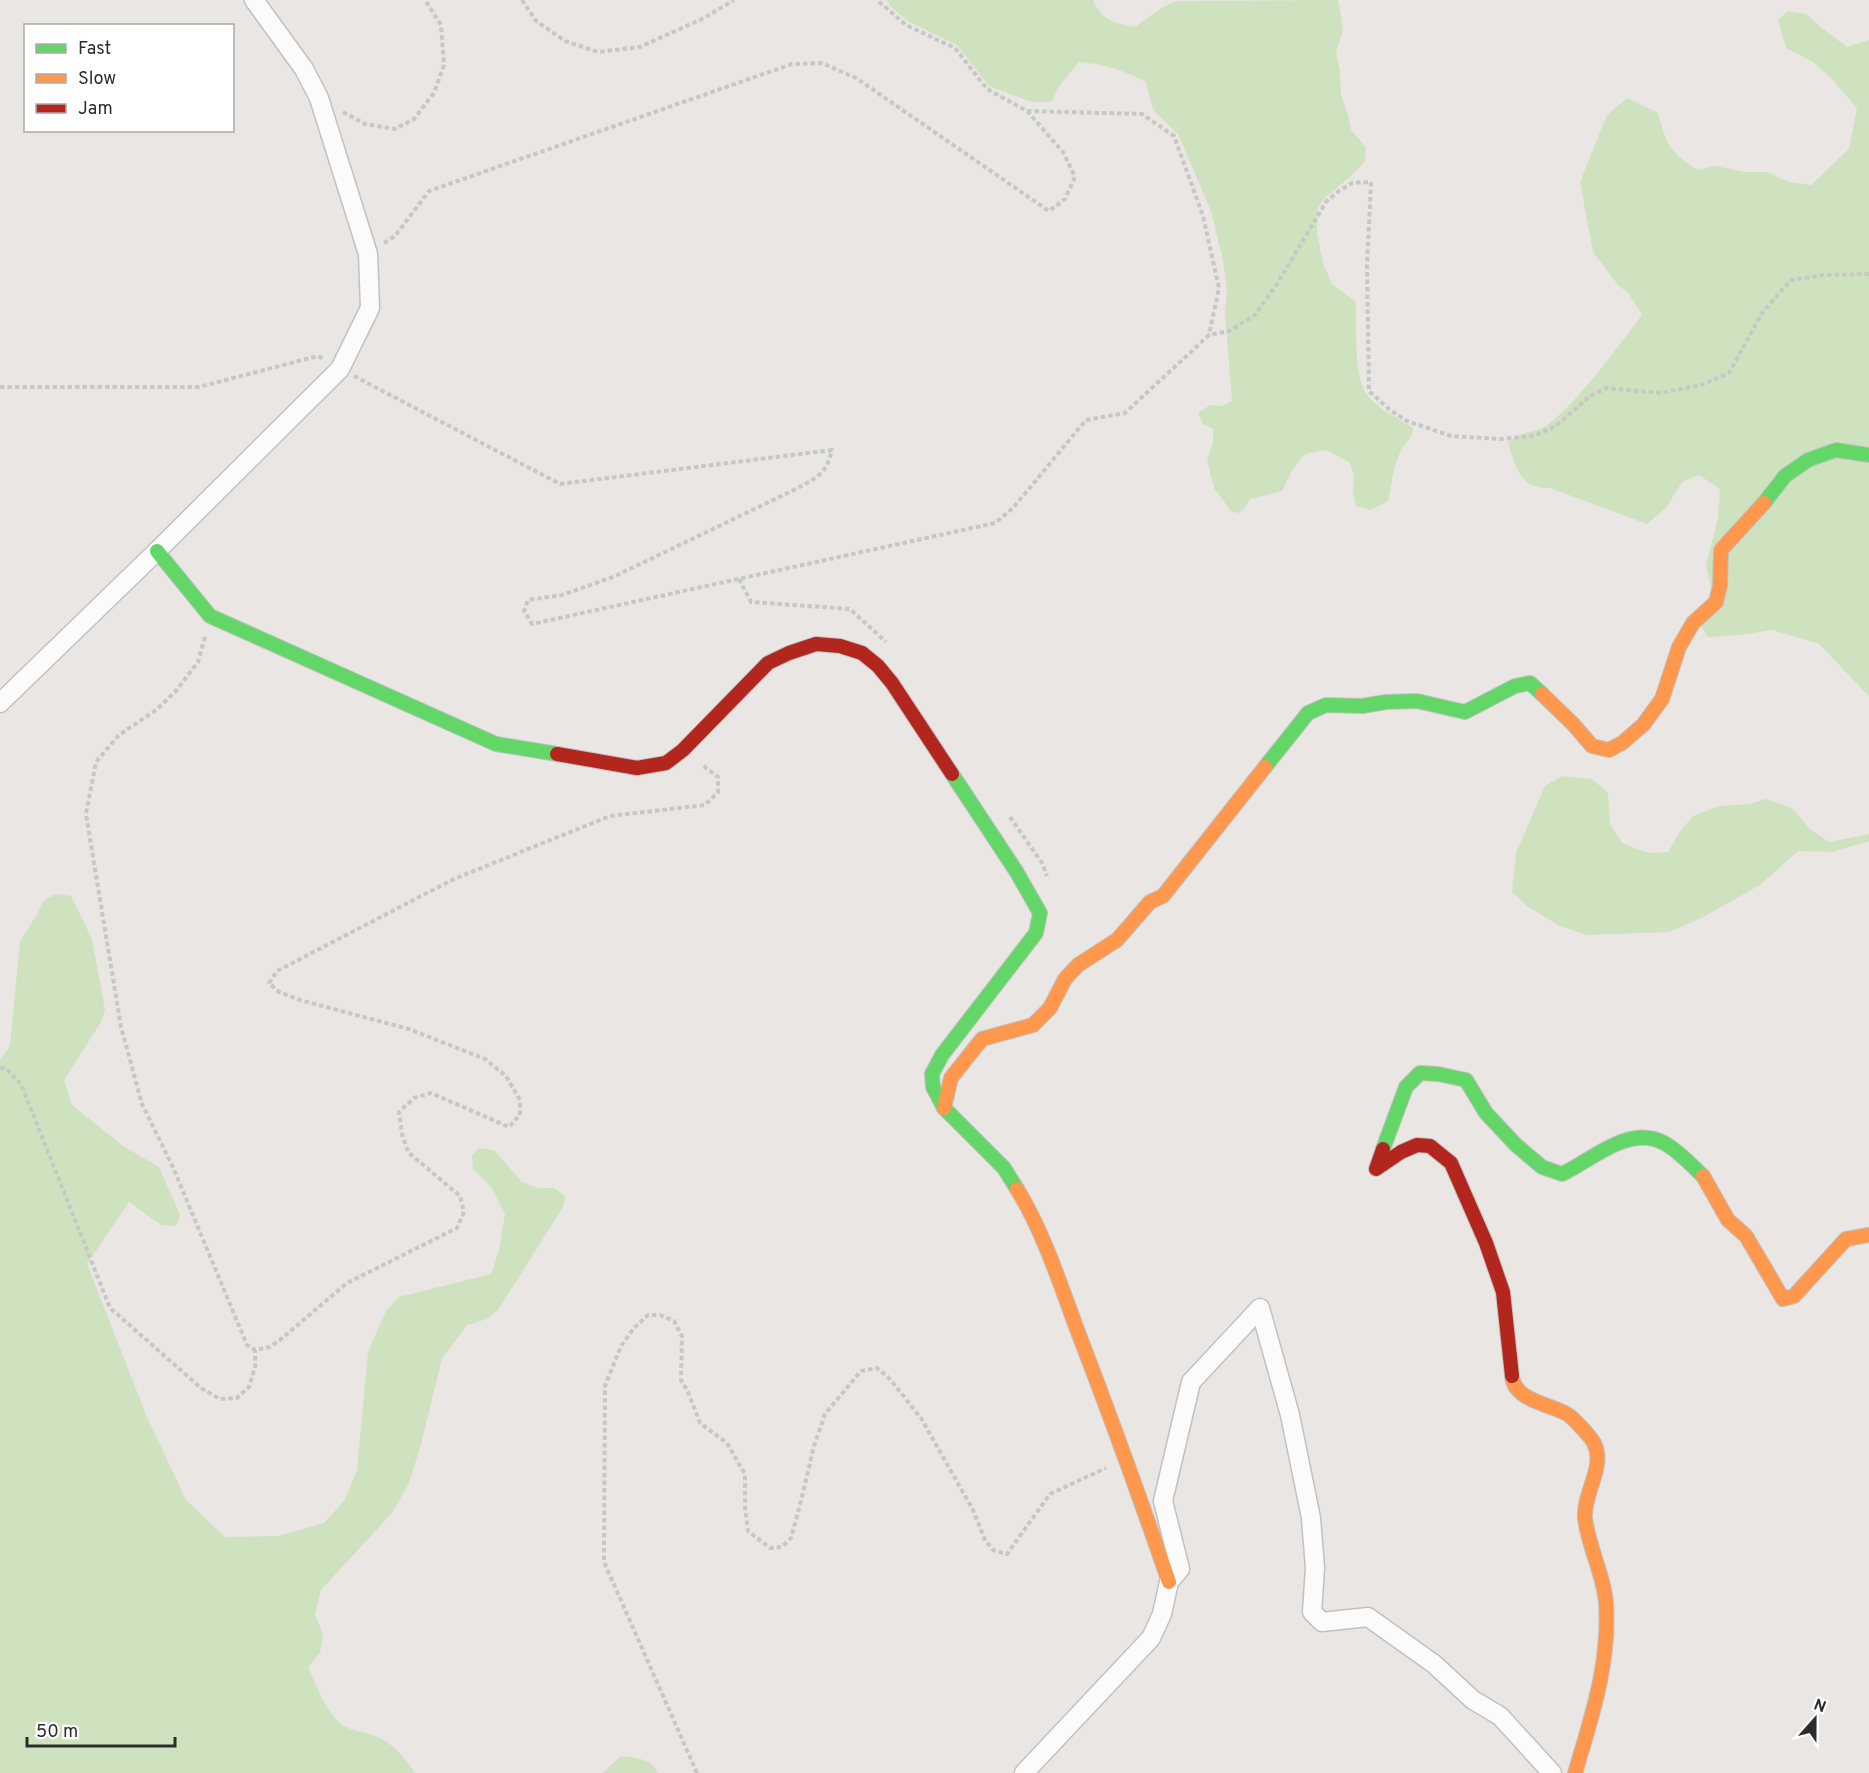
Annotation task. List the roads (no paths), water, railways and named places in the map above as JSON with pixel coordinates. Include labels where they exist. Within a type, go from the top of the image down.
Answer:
[{"type":"street","points":[[0,703],[340,369],[370,308],[368,254],[319,98],[304,69],[254,0]]},
{"type":"street","points":[[944,1108],[951,1078],[982,1039],[1033,1025],[1050,1008],[1065,979],[1078,965],[1117,940],[1150,902],[1162,896],[1308,713],[1326,705],[1362,706],[1386,702],[1417,701],[1466,712],[1515,686],[1530,683],[1573,724],[1592,746],[1609,750],[1643,725],[1662,699],[1679,648],[1693,623],[1716,602],[1720,586],[1721,550],[1733,535],[1757,511],[1785,477],[1808,460],[1836,450],[1869,454]]},
{"type":"street","points":[[157,551],[210,616],[496,744],[637,768],[666,763],[683,750],[768,663],[789,653],[816,644],[840,646],[862,653],[878,666],[892,683],[1016,871],[1040,913],[1036,933],[942,1055],[932,1074],[933,1087],[944,1108],[1004,1168],[1027,1205],[1056,1273],[1126,1458],[1169,1582]]},
{"type":"street","points":[[1575,1773],[1598,1697],[1605,1654],[1606,1601],[1585,1518],[1587,1496],[1598,1462],[1594,1443],[1568,1414],[1522,1395],[1512,1381],[1503,1292],[1486,1243],[1451,1163],[1430,1146],[1417,1145],[1401,1152],[1376,1169],[1406,1087],[1420,1073],[1466,1080],[1486,1113],[1516,1145],[1542,1167],[1562,1174],[1615,1144],[1641,1137],[1662,1142],[1677,1152],[1704,1178],[1728,1220],[1746,1236],[1783,1299],[1794,1296],[1846,1239],[1869,1235]]},
{"type":"street","points":[[1024,1773],[1151,1638],[1162,1614],[1169,1582],[1180,1569],[1163,1501],[1191,1382],[1260,1308],[1290,1414],[1311,1518],[1315,1568],[1312,1612],[1322,1622],[1368,1617],[1394,1634],[1434,1664],[1473,1700],[1500,1716],[1552,1773]]}]
